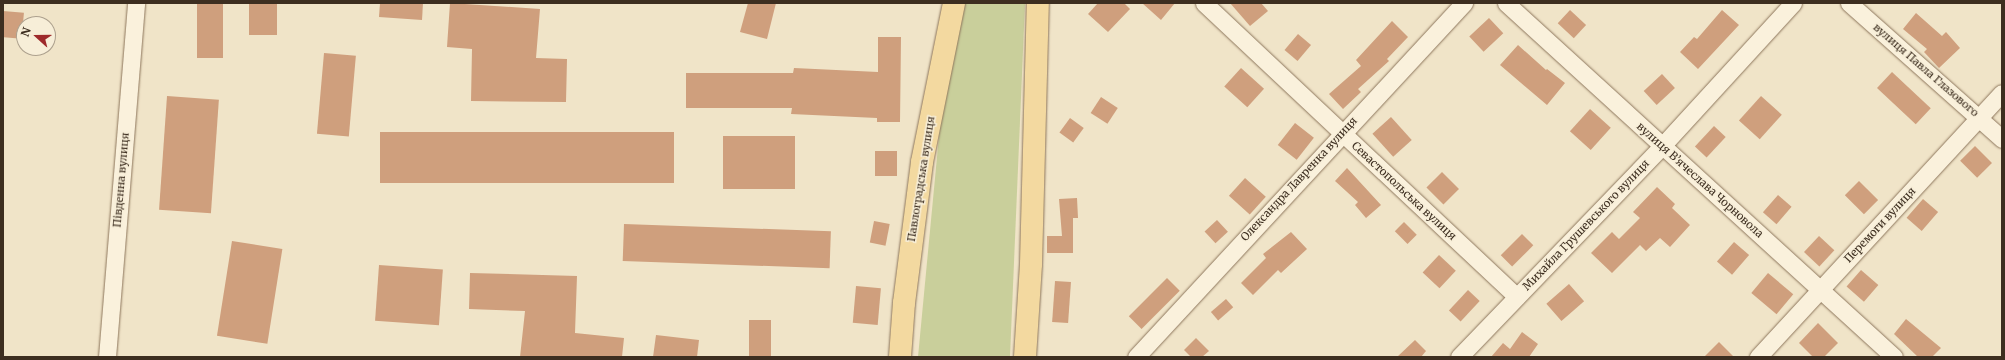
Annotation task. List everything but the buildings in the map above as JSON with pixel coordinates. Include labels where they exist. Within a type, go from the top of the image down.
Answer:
[{"type":"main road","name":"Павлоградська вулиця","points":[[900,357],[904,303],[922,162],[954,3]]},
{"type":"main road","points":[[1025,357],[1032,264],[1038,3]]},
{"type":"street","name":"Південна вулиця","points":[[107,357],[136,3]]},
{"type":"street","name":"Севастопольська вулиця","points":[[1204,3],[1517,297]]},
{"type":"street","name":"Олександра Лавренка вулиця","points":[[1136,357],[1464,3]]},
{"type":"street","name":"вулиця В’ячеслава Чорновола","points":[[1506,3],[1662,146],[1822,288],[1894,357]]},
{"type":"street","name":"Михайла Грушевського вулиця","points":[[1459,357],[1662,146],[1793,3]]},
{"type":"street","name":"вулиця Павла Глазового","points":[[1849,3],[2002,138]]},
{"type":"street","name":"Перемоги вулиця","points":[[1758,357],[2002,93]]},
{"type":"green space","points":[[963,3],[1025,3],[1010,357],[918,357],[945,73]]}]
